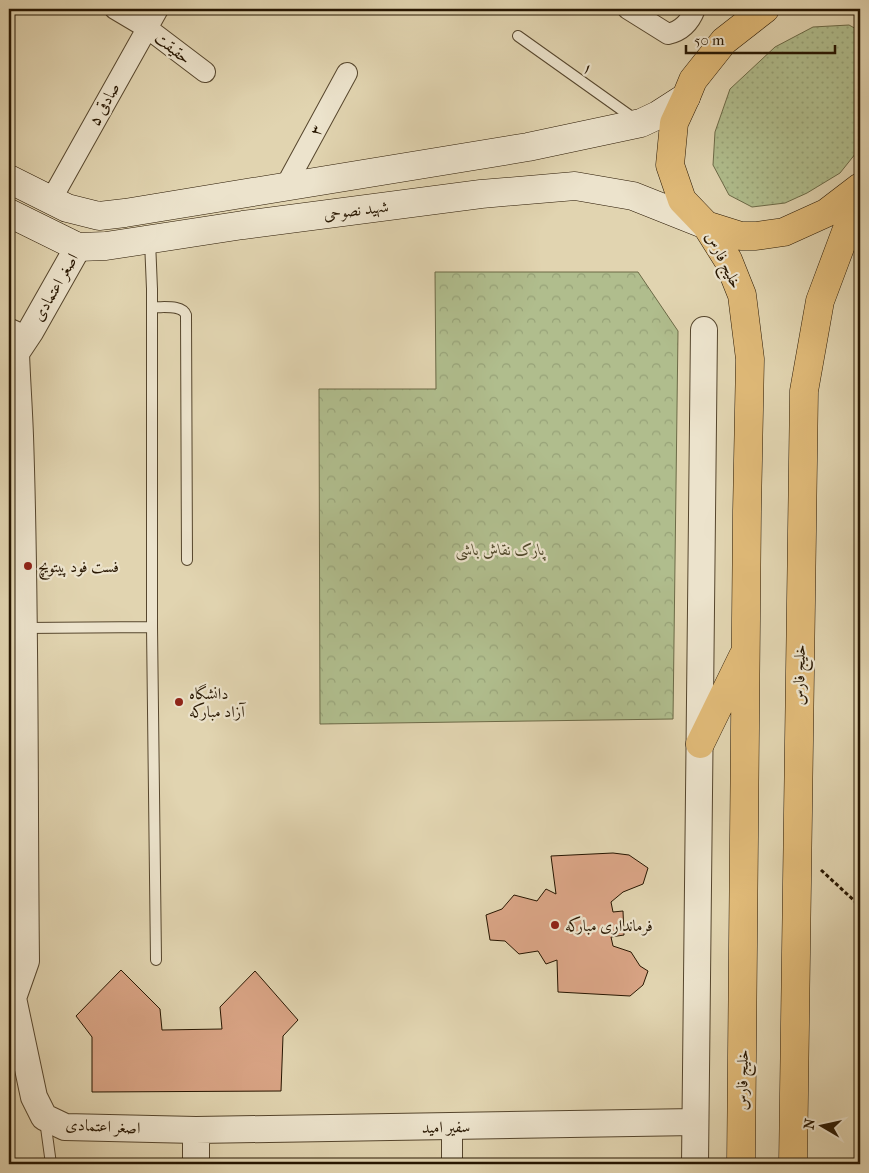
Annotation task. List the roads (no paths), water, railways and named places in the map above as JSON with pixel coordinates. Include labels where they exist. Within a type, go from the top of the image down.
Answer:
[{"type":"main road","points":[[724,41],[738,9]]},
{"type":"main road","points":[[724,41],[765,9]]},
{"type":"main road","name":"خلیج فارس","points":[[724,41],[693,80],[674,123],[670,165],[682,200],[706,225],[728,260],[742,295],[750,359],[741,1164]]},
{"type":"main road","name":"شهید نصوحی","points":[[9,180],[66,208],[99,216],[125,213],[528,146],[641,123],[658,115],[686,97]]},
{"type":"main road","points":[[475,155],[482,194]]},
{"type":"main road","name":"شهید نصوحی","points":[[9,213],[78,247],[106,246],[243,225],[482,194],[575,186],[633,196],[706,225]]},
{"type":"main road","points":[[706,225],[741,236],[784,232],[826,213],[860,187]]},
{"type":"main road","name":"خلیج فارس","points":[[793,1164],[796,848],[804,392],[820,301],[860,194]]},
{"type":"main road","points":[[700,744],[746,650]]},
{"type":"street","name":"حقیقت","points":[[115,9],[147,28],[205,72]]},
{"type":"street","name":"صادقی ۵","points":[[51,200],[158,9]]},
{"type":"street","points":[[628,9],[668,34],[677,32],[690,20],[695,9]]},
{"type":"street","name":"۳","points":[[285,187],[348,73]]},
{"type":"street","name":"اصغر اعتمادی","points":[[78,247],[14,349],[20,434],[24,628],[17,864],[26,961],[11,991],[34,1096],[44,1117],[65,1127],[196,1130]]},
{"type":"street","points":[[695,1164],[704,330]]},
{"type":"street","name":"سفیر امید","points":[[196,1130],[695,1122]]},
{"type":"street","points":[[452,1126],[452,1164]]},
{"type":"street","points":[[196,1130],[196,1164]]},
{"type":"lane","name":"۱","points":[[518,36],[641,123]]},
{"type":"lane","points":[[150,239],[156,960]]},
{"type":"lane","points":[[152,307],[181,308],[186,315],[187,560]]},
{"type":"lane","points":[[24,628],[152,628]]},
{"type":"lane","points":[[44,1117],[51,1164]]},
{"type":"place","name":"فست فود پیتویچ","points":[[28,566]]},
{"type":"place","name":"دانشگاه آزاد مبارکه","points":[[179,702]]},
{"type":"place","name":"فرمانداری مبارکه","points":[[555,925]]},
{"type":"park label","name":"پارک نقاش باشی","points":[[500,549]]}]
